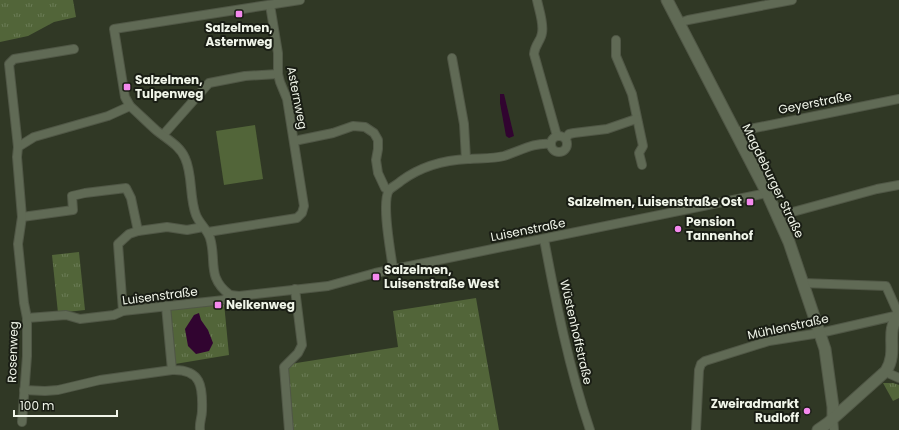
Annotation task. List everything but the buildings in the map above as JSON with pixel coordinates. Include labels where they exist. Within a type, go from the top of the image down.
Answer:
[{"type":"street","points":[[230,295],[222,289],[214,272],[211,239],[196,215],[185,158],[179,148],[130,106],[125,97],[114,30],[182,17],[300,0]]},
{"type":"street","points":[[537,0],[543,28],[542,34],[535,47],[534,54],[557,136]]},
{"type":"street","name":"Magdeburger Straße","points":[[667,0],[767,193],[789,242],[827,358],[833,407],[834,430]]},
{"type":"street","points":[[679,23],[792,0]]},
{"type":"street","name":"Asternweg","points":[[205,229],[297,218],[302,213],[304,206],[294,141],[287,98],[278,74],[278,53],[270,5]]},
{"type":"street","points":[[616,40],[616,56],[632,94],[636,119],[643,146],[639,153],[642,165]]},
{"type":"street","name":"Rosenweg","points":[[22,422],[27,356],[27,318],[18,244],[22,217],[17,157],[18,147],[9,64],[14,59],[74,49]]},
{"type":"street","points":[[452,58],[464,124],[466,159]]},
{"type":"street","points":[[163,135],[209,83],[246,76],[278,74]]},
{"type":"street","name":"Geyerstraße","points":[[735,132],[899,99]]},
{"type":"street","points":[[18,147],[34,137],[108,116],[130,106]]},
{"type":"street","points":[[566,138],[569,134],[606,129],[636,119]]},
{"type":"street","points":[[294,141],[353,126],[365,127],[374,133],[378,140],[376,160],[378,173],[385,188],[389,190]]},
{"type":"street","points":[[551,144],[553,138],[557,136],[563,136],[566,138]]},
{"type":"street","points":[[393,269],[385,207],[389,190],[406,178],[425,168],[447,162],[504,156],[533,145],[543,143],[551,144],[555,150],[561,152],[564,151],[568,145],[566,138]]},
{"type":"street","points":[[778,216],[877,188],[899,184]]},
{"type":"street","points":[[22,217],[73,210],[72,196],[126,188],[131,198],[138,231]]},
{"type":"street","name":"Luisenstraße","points":[[27,318],[66,315],[80,319],[114,315],[123,311],[224,300],[230,295],[239,296],[328,286],[393,269],[767,193]]},
{"type":"street","points":[[123,311],[118,244],[129,234],[166,226],[187,230],[205,229]]},
{"type":"street","name":"Wüstenhoffstraße","points":[[544,239],[565,344],[590,430]]},
{"type":"street","points":[[803,283],[886,286],[899,315],[892,328],[892,361],[886,371],[818,430]]},
{"type":"street","points":[[289,430],[284,367],[298,353],[302,345],[295,290]]},
{"type":"street","points":[[166,306],[172,370]]},
{"type":"street","name":"Mühlenstraße","points":[[696,430],[699,370],[701,364],[705,361],[769,341],[820,333],[899,315]]},
{"type":"street","points":[[24,390],[45,392],[100,380],[172,370],[183,370],[192,373],[198,379],[202,412],[200,430]]},
{"type":"street","points":[[886,371],[899,378]]},
{"type":"green space","points":[[0,0],[73,0],[76,17],[54,22],[28,36],[0,42]]},
{"type":"green space","points":[[255,125],[263,179],[224,185],[216,131]]},
{"type":"green space","points":[[79,252],[85,310],[58,313],[52,255]]},
{"type":"green space","points":[[476,298],[499,430],[292,430],[286,368],[290,364],[398,347],[393,311]]},
{"type":"green space","points":[[224,303],[229,355],[175,364],[168,308]]},
{"type":"green space","points":[[883,383],[893,383],[899,385],[899,398],[893,401]]},
{"type":"shaded area","points":[[500,94],[504,94],[514,136],[509,138],[506,136],[500,103]]},
{"type":"shaded area","points":[[199,313],[213,343],[209,351],[196,354],[188,346],[185,329],[194,315]]},
{"type":"place","name":"Salzelmen, Asternweg","points":[[239,14]]},
{"type":"place","name":"Salzelmen, Tulpenweg","points":[[127,87]]},
{"type":"place","name":"Salzelmen, Luisenstraße Ost","points":[[750,202]]},
{"type":"place","name":"Pension Tannenhof","points":[[678,229]]},
{"type":"place","name":"Salzelmen, Luisenstraße West","points":[[376,277]]},
{"type":"place","name":"Nelkenweg","points":[[218,305]]},
{"type":"place","name":"Zweiradmarkt Rudloff","points":[[807,411]]}]
